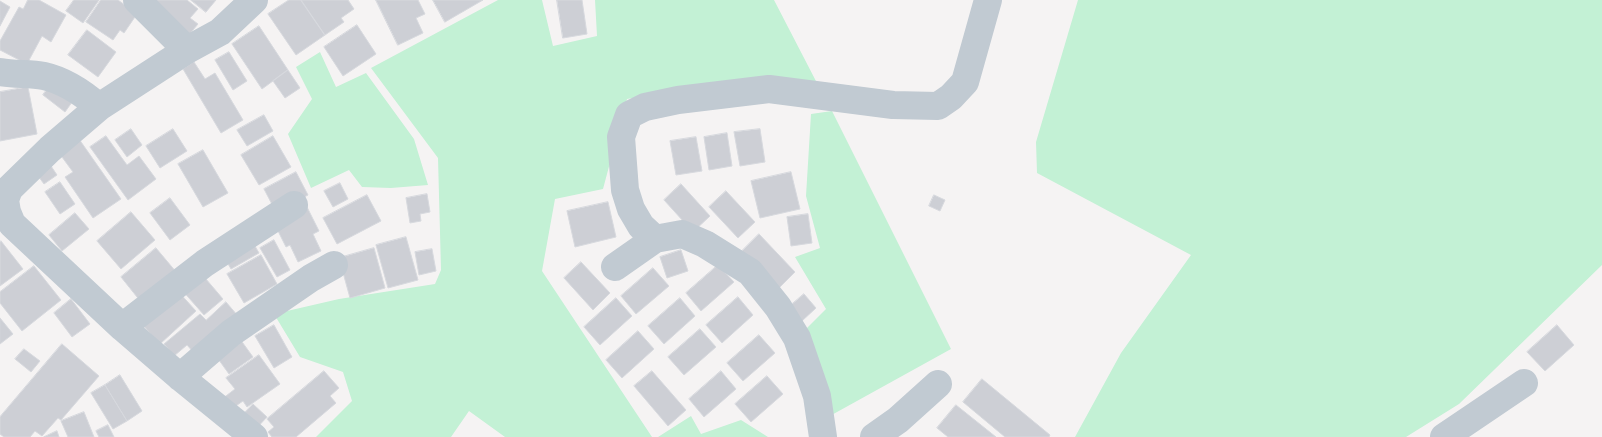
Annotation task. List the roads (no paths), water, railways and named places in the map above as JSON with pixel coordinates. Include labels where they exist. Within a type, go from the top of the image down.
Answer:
[{"type":"street","points":[[137,0],[187,50]]},
{"type":"street","points":[[254,0],[220,32],[187,50],[99,107],[50,149],[8,189],[5,200],[12,224],[122,327],[254,437]]},
{"type":"street","points":[[655,239],[641,226],[631,209],[625,190],[621,137],[629,115],[646,107],[678,100],[769,89],[893,105],[938,106],[951,97],[965,82],[988,0]]},
{"type":"street","points":[[0,72],[43,76],[66,84],[86,95],[99,107]]},
{"type":"street","points":[[122,327],[205,262],[294,205]]},
{"type":"street","points":[[615,267],[655,239],[682,234],[705,244],[750,272],[778,307],[797,338],[818,396],[823,437]]},
{"type":"street","points":[[180,377],[231,333],[311,278],[334,265]]},
{"type":"street","points":[[1444,437],[1524,383]]},
{"type":"street","points":[[874,437],[898,420],[938,384]]}]
